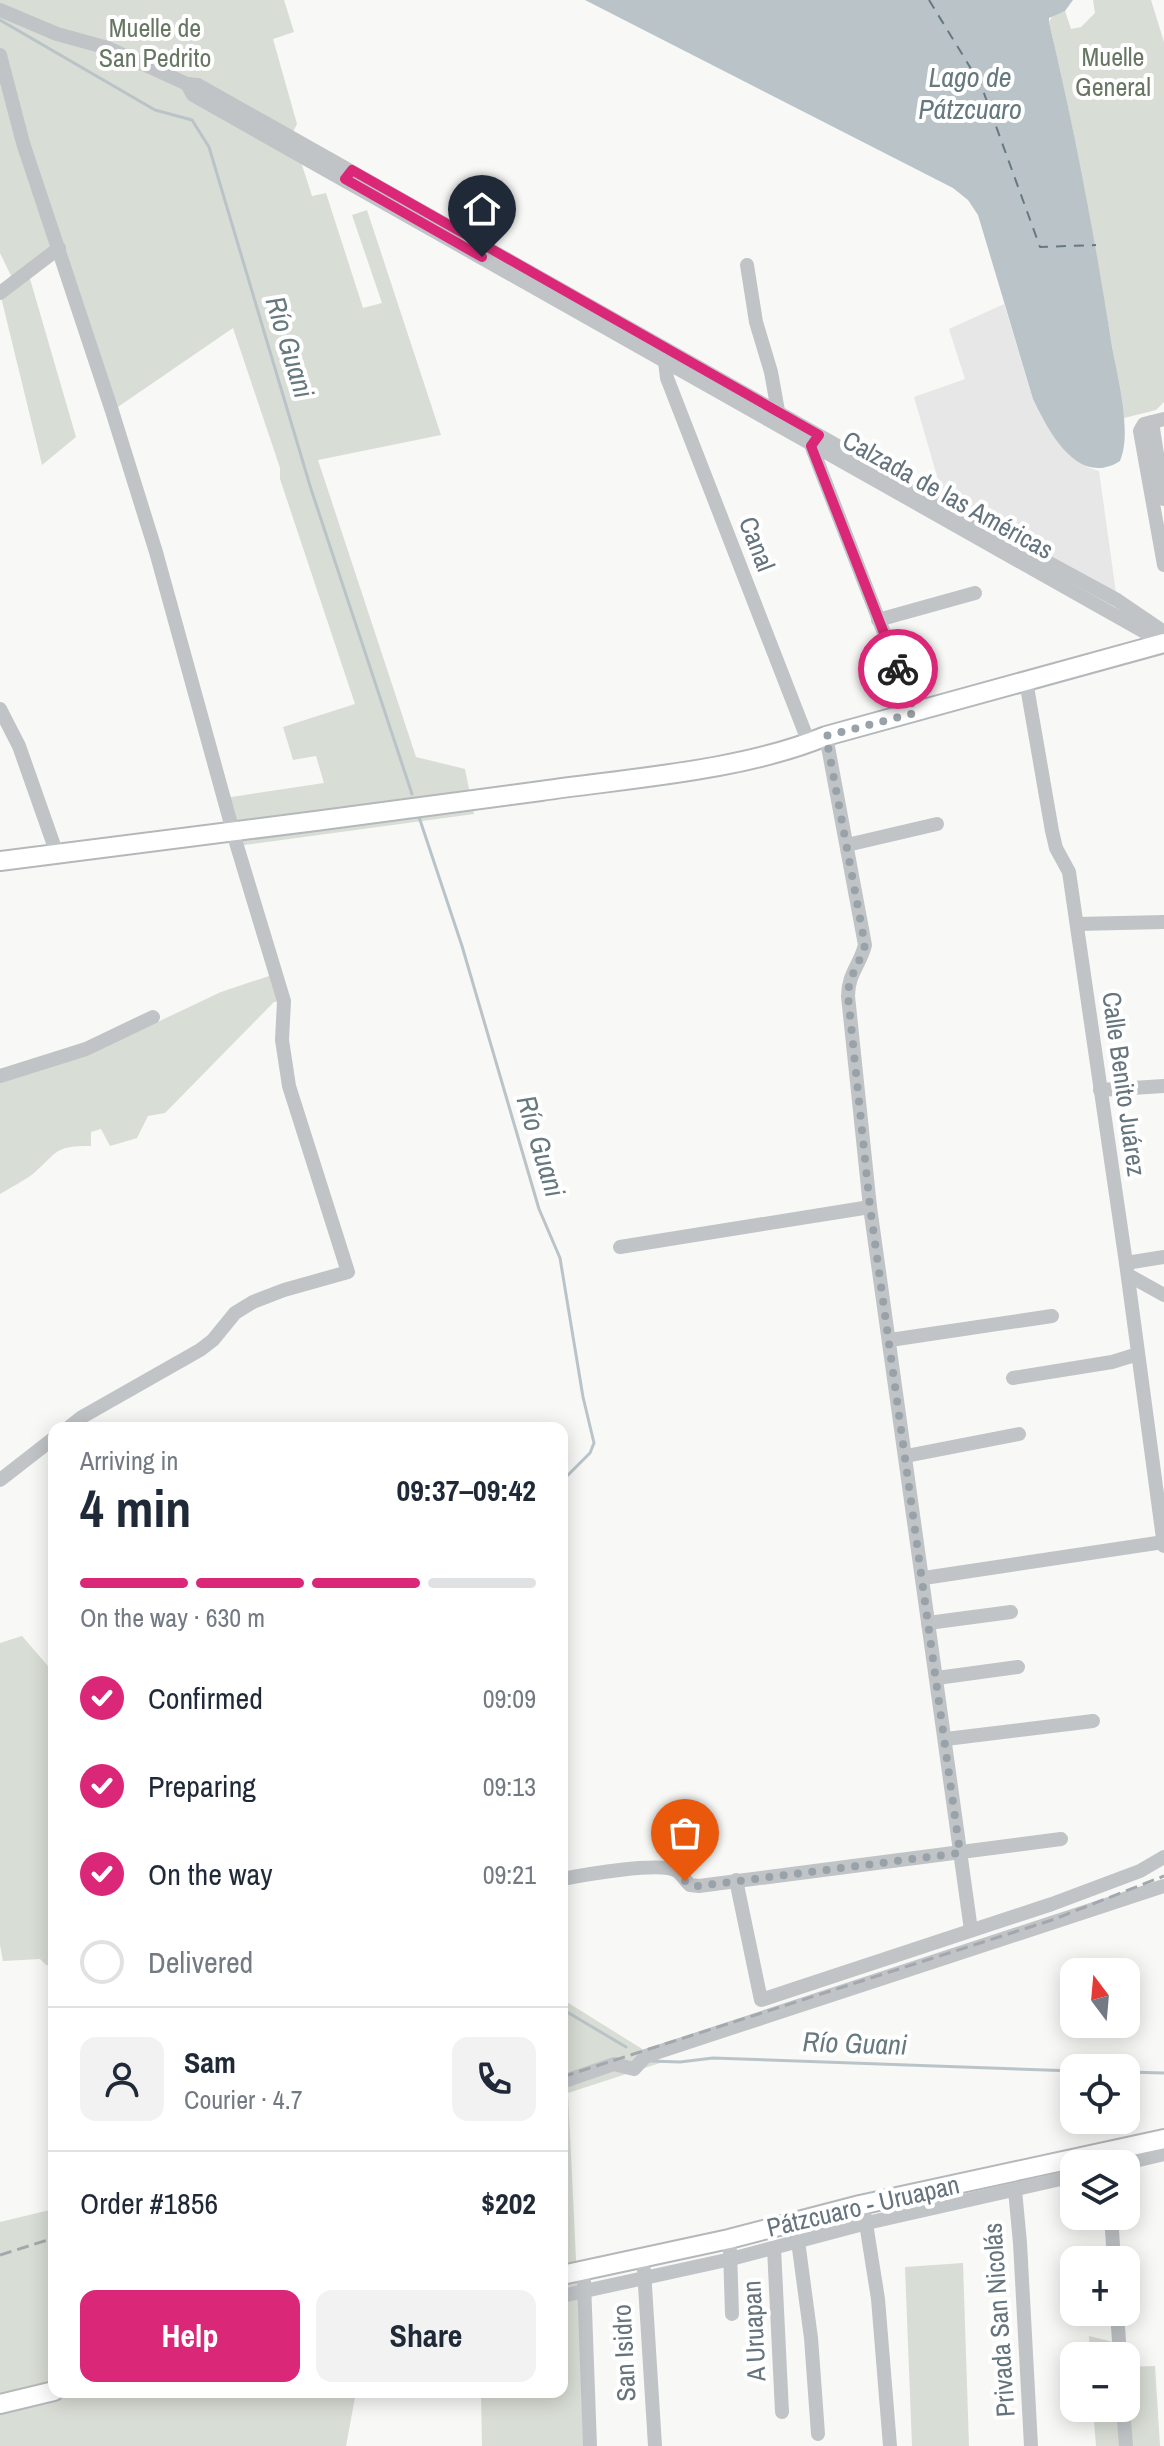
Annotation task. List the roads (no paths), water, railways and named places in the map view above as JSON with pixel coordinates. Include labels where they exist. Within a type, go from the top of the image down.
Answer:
[{"type":"main road","points":[[0,861],[716,766],[1164,643]]},
{"type":"main road","name":"Pátzcuaro - Uruapan","points":[[568,2274],[864,2214],[1164,2139]]},
{"type":"main road","points":[[0,2404],[48,2392]]},
{"type":"street","name":"Calzada de las Américas","points":[[0,10],[57,34],[108,48],[187,84],[193,95],[348,175],[567,300],[778,411],[815,440],[1164,643]]},
{"type":"street","points":[[0,55],[23,143],[156,552],[284,1001],[282,1040],[289,1086],[348,1272],[253,1302],[235,1313],[213,1340],[76,1422]]},
{"type":"street","points":[[0,293],[59,248]]},
{"type":"street","points":[[747,265],[756,322],[771,372],[778,411]]},
{"type":"street","name":"Calzada de las Américas","points":[[567,300],[665,362],[789,431],[815,440],[1117,600],[1164,632]]},
{"type":"street","name":"Canal","points":[[665,362],[667,378],[817,740],[847,845],[865,945],[863,955],[850,976],[848,996],[870,1207],[971,1930]]},
{"type":"street","points":[[1164,499],[1158,420],[1144,424],[1140,431],[1162,538],[1164,565]]},
{"type":"street","points":[[815,440],[878,620],[915,713]]},
{"type":"street","points":[[878,620],[975,593]]},
{"type":"street","name":"Calle Benito Juárez","points":[[1026,681],[1052,831],[1056,848],[1069,872],[1164,1544]]},
{"type":"street","points":[[0,709],[19,746],[57,854]]},
{"type":"street","points":[[847,845],[937,824]]},
{"type":"street","points":[[1077,924],[1164,922]]},
{"type":"street","points":[[0,1076],[86,1049],[153,1017]]},
{"type":"street","points":[[1100,1090],[1164,1086]]},
{"type":"street","points":[[620,1247],[870,1207]]},
{"type":"street","points":[[1127,1269],[1164,1257]]},
{"type":"street","points":[[1127,1269],[1164,1295]]},
{"type":"street","points":[[890,1340],[1052,1316]]},
{"type":"street","points":[[1013,1378],[1112,1362],[1138,1354]]},
{"type":"street","points":[[906,1456],[1019,1434]]},
{"type":"street","points":[[0,1480],[48,1443]]},
{"type":"street","points":[[924,1578],[1164,1544]]},
{"type":"street","points":[[928,1623],[1011,1612]]},
{"type":"street","points":[[937,1678],[1018,1667]]},
{"type":"street","points":[[946,1739],[1093,1721]]},
{"type":"street","points":[[568,1878],[662,1867],[678,1872],[690,1885],[699,1886],[1061,1839]]},
{"type":"street","points":[[736,1880],[761,2000],[1052,1904],[1140,1871],[1164,1857]]},
{"type":"street","points":[[568,2080],[614,2064],[629,2069],[642,2061],[1164,1886]]},
{"type":"street","points":[[1140,2160],[1164,2154]]},
{"type":"street","points":[[568,2294],[774,2248],[864,2214],[1015,2190],[1060,2179]]},
{"type":"street","name":"Privada San Nicolás","points":[[1015,2190],[1031,2446]]},
{"type":"street","points":[[864,2214],[878,2299],[890,2446]]},
{"type":"street","points":[[729,2239],[732,2314]]},
{"type":"street","points":[[798,2241],[811,2338],[818,2434]]},
{"type":"street","name":"A Uruapan","points":[[774,2248],[782,2412]]},
{"type":"street","name":"San Isidro","points":[[643,2257],[655,2446]]},
{"type":"street","points":[[584,2270],[590,2446]]},
{"type":"street","points":[[1124,2422],[1126,2446]]},
{"type":"water","name":"Lago de Pátzcuaro","points":[[585,0],[1073,0],[1065,11],[1049,18],[1049,22],[1083,180],[1122,402],[1125,434],[1120,461],[1105,467],[1091,467],[1078,462],[1066,452],[1047,426],[1033,399],[978,215],[968,200],[953,188]]},
{"type":"waterway","name":"Río Guani","points":[[0,20],[155,110],[192,120],[209,147],[311,489],[412,794]]},
{"type":"waterway","name":"Río Guani","points":[[419,817],[462,946],[539,1209],[560,1258],[583,1397],[594,1443],[590,1453],[568,1475]]},
{"type":"waterway","name":"Río Guani","points":[[568,2013],[626,2047]]},
{"type":"waterway","name":"Río Guani","points":[[650,2061],[680,2062],[713,2058],[1060,2070]]},
{"type":"waterway","name":"Río Guani","points":[[1140,2072],[1164,2073]]},
{"type":"railway","points":[[568,2075],[1052,1920],[1164,1876]]},
{"type":"railway","points":[[0,2255],[48,2240]]},
{"type":"park label","name":"Muelle de San Pedrito","points":[[155,43]]},
{"type":"park label","name":"Muelle General","points":[[1113,72]]}]
